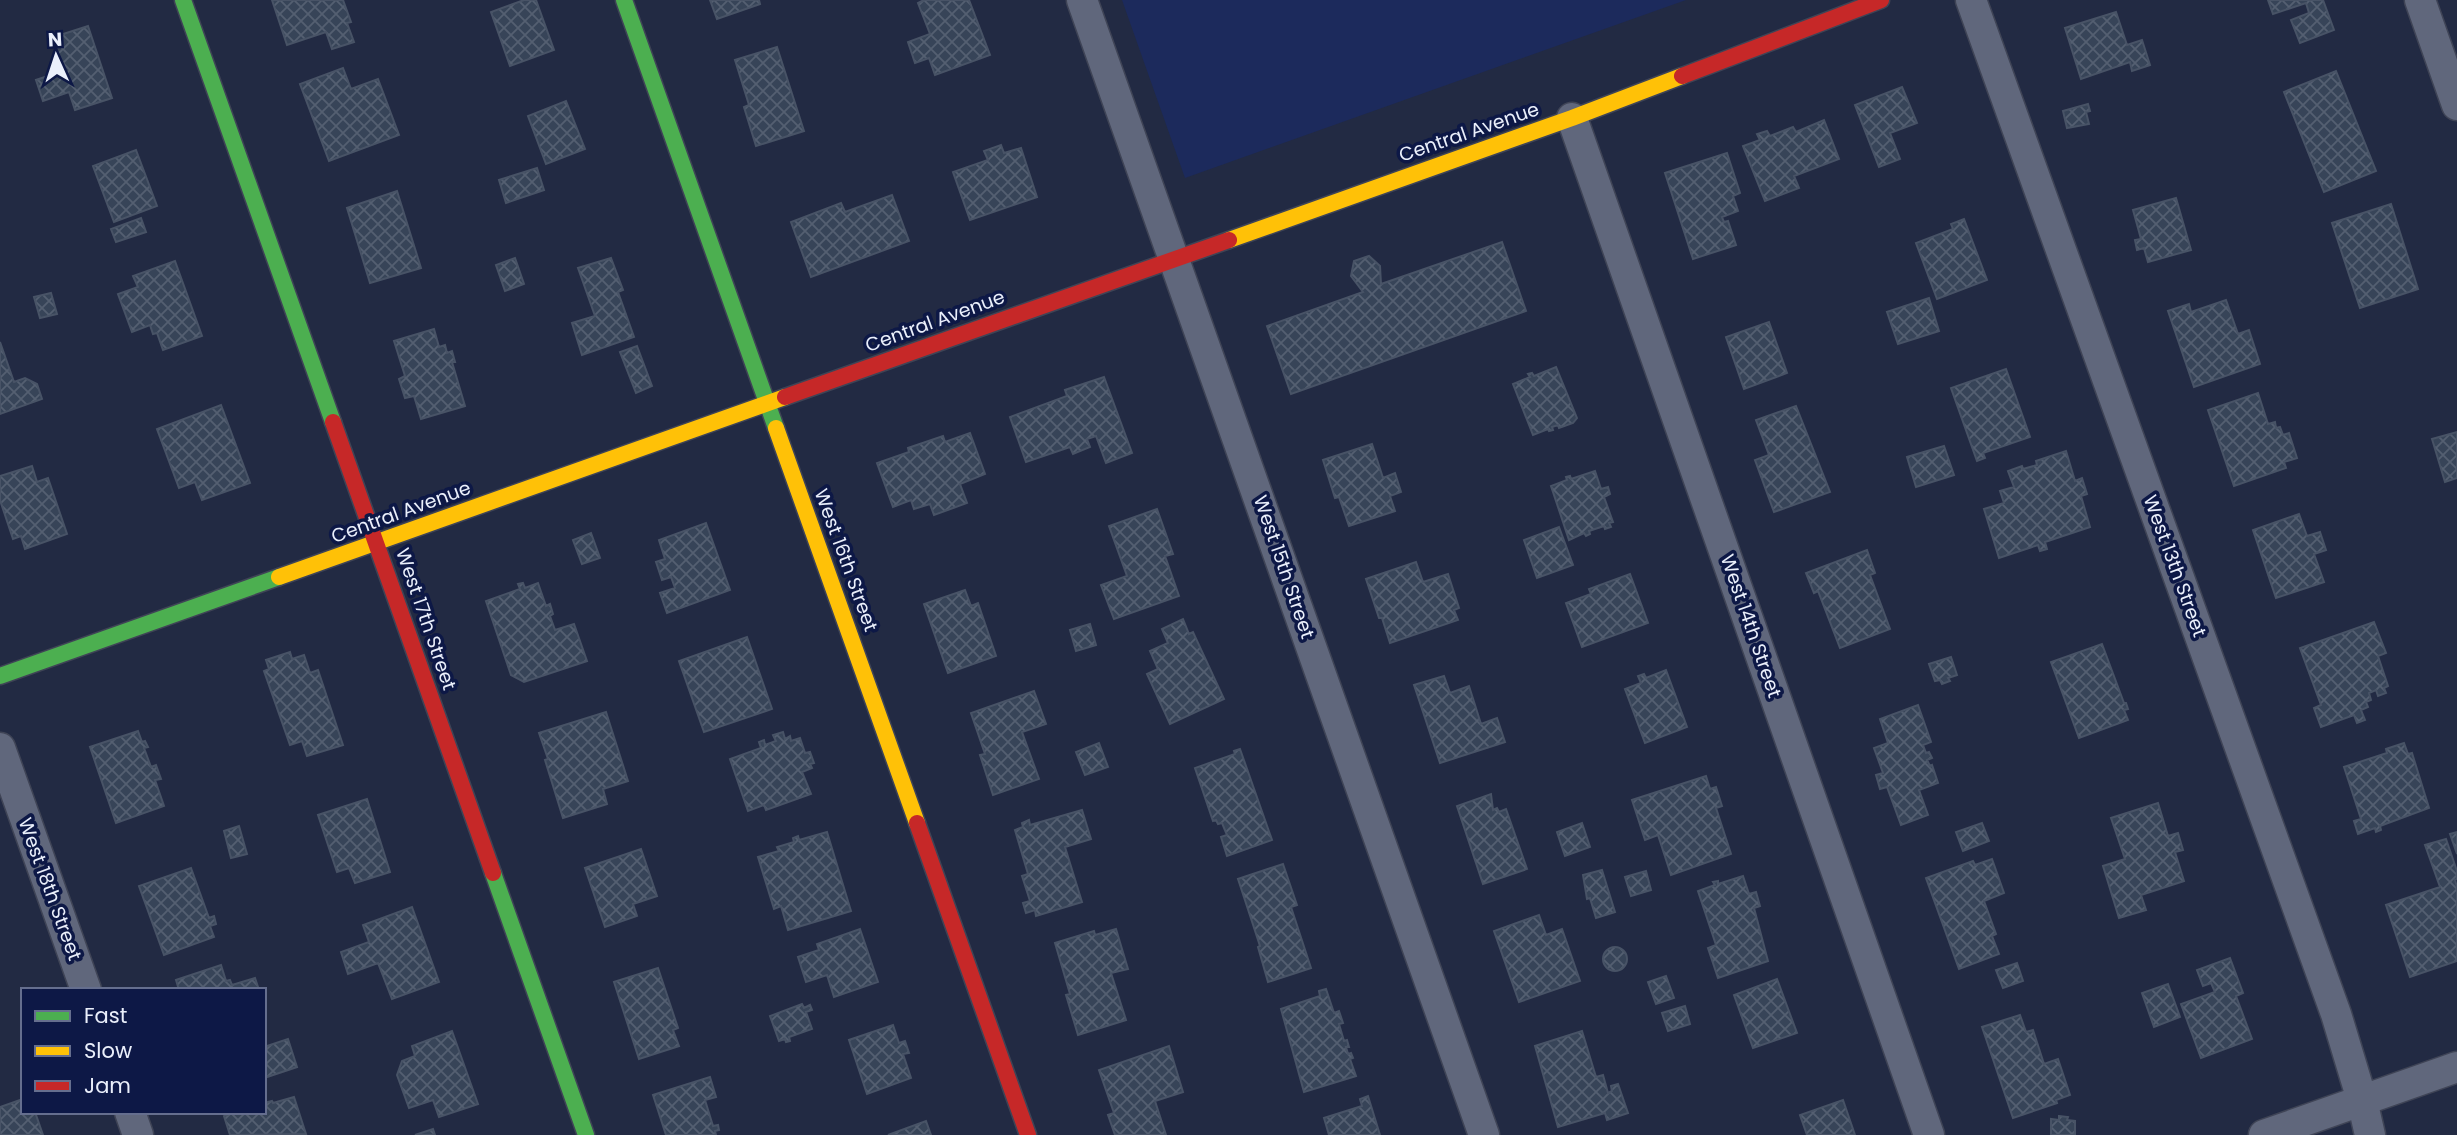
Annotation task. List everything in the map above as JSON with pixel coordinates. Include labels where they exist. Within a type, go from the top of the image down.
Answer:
[{"type":"street","name":"West 17th Street","points":[[183,0],[586,1135]]},
{"type":"street","name":"West 16th Street","points":[[624,0],[1028,1135]]},
{"type":"street","name":"West 15th Street","points":[[1082,0],[1484,1135]]},
{"type":"street","name":"Central Avenue","points":[[0,676],[1572,118],[1881,0]]},
{"type":"street","name":"West 13th Street","points":[[1971,0],[2336,1014],[2370,1135]]},
{"type":"street","points":[[2420,0],[2457,105]]},
{"type":"street","name":"West 14th Street","points":[[1572,118],[1929,1135]]},
{"type":"street","name":"West 18th Street","points":[[0,748],[85,988]]},
{"type":"street","points":[[2264,1135],[2457,1067]]},
{"type":"street","points":[[131,1114],[138,1135]]},
{"type":"shaded area","points":[[1122,0],[1686,0],[1185,178]]},
{"type":"building","points":[[272,0],[343,0],[351,22],[347,23],[354,42],[332,49],[326,32],[287,45]]},
{"type":"building","points":[[524,0],[536,0],[554,50],[510,66],[491,12]]},
{"type":"building","points":[[710,0],[759,0],[760,4],[717,19]]},
{"type":"building","points":[[924,0],[969,0],[990,55],[935,75],[929,58],[915,63],[908,42],[930,34],[918,3]]},
{"type":"building","points":[[2268,0],[2323,0],[2334,30],[2300,43],[2291,20],[2309,13],[2306,3],[2273,14]]},
{"type":"building","points":[[2116,12],[2127,45],[2142,40],[2150,65],[2132,71],[2130,62],[2081,79],[2065,28]]},
{"type":"building","points":[[88,26],[112,98],[75,110],[69,92],[43,101],[36,80],[63,71],[51,38]]},
{"type":"building","points":[[777,47],[804,131],[756,146],[744,107],[749,105],[735,60]]},
{"type":"building","points":[[343,68],[351,89],[378,79],[399,135],[329,161],[300,84]]},
{"type":"building","points":[[2336,71],[2376,171],[2324,192],[2284,92]]},
{"type":"building","points":[[1902,87],[1917,123],[1890,133],[1900,159],[1879,167],[1855,105]]},
{"type":"building","points":[[566,101],[585,149],[546,164],[528,116]]},
{"type":"building","points":[[2088,104],[2090,111],[2086,112],[2089,124],[2067,128],[2063,111]]},
{"type":"building","points":[[1824,120],[1839,159],[1794,176],[1799,188],[1765,201],[1743,146],[1760,140],[1757,134],[1767,131],[1770,136],[1793,127],[1796,132]]},
{"type":"building","points":[[1001,145],[1004,153],[1021,148],[1037,197],[970,220],[953,172],[988,160],[984,151]]},
{"type":"building","points":[[136,150],[157,206],[114,222],[93,166]]},
{"type":"building","points":[[1727,153],[1740,193],[1733,196],[1738,211],[1722,217],[1724,222],[1728,221],[1736,245],[1693,259],[1665,173]]},
{"type":"building","points":[[537,168],[544,190],[506,203],[499,180]]},
{"type":"building","points":[[397,191],[421,268],[370,283],[347,208]]},
{"type":"building","points":[[892,195],[909,241],[811,277],[791,222],[841,203],[845,212]]},
{"type":"building","points":[[2176,198],[2191,250],[2148,262],[2144,248],[2137,250],[2135,240],[2141,239],[2133,210]]},
{"type":"building","points":[[2391,204],[2418,289],[2360,308],[2332,223]]},
{"type":"building","points":[[141,218],[146,232],[116,242],[111,229]]},
{"type":"building","points":[[1964,219],[1987,280],[1937,299],[1916,243],[1953,229],[1951,224]]},
{"type":"building","points":[[1502,242],[1526,311],[1291,394],[1267,326],[1363,292],[1351,276],[1354,261],[1369,256],[1380,266],[1381,284]]},
{"type":"building","points":[[515,258],[524,284],[505,291],[496,265]]},
{"type":"building","points":[[611,258],[623,290],[618,292],[634,337],[582,355],[572,323],[595,316],[578,268]]},
{"type":"building","points":[[175,261],[202,336],[163,350],[157,333],[153,334],[150,325],[132,332],[118,294],[138,287],[133,276]]},
{"type":"building","points":[[51,293],[57,314],[40,318],[34,297]]},
{"type":"building","points":[[1929,298],[1939,331],[1898,344],[1887,312]]},
{"type":"building","points":[[2226,300],[2238,334],[2249,330],[2260,364],[2194,387],[2168,311],[2189,304],[2191,312]]},
{"type":"building","points":[[1769,322],[1787,373],[1744,389],[1726,337]]},
{"type":"building","points":[[434,329],[439,347],[445,345],[447,353],[452,351],[455,362],[452,362],[465,406],[421,419],[414,396],[405,398],[399,379],[405,376],[394,341]]},
{"type":"building","points":[[0,342],[14,382],[25,378],[37,384],[42,399],[0,414]]},
{"type":"building","points":[[637,346],[652,386],[636,393],[620,352]]},
{"type":"building","points":[[1556,367],[1577,418],[1573,423],[1559,428],[1558,425],[1552,427],[1553,430],[1548,429],[1533,435],[1513,384],[1530,377],[1528,374],[1532,373],[1534,376]]},
{"type":"building","points":[[2006,369],[2030,437],[1983,453],[1985,458],[1977,461],[1951,388]]},
{"type":"building","points":[[1104,377],[1132,453],[1106,463],[1096,436],[1087,439],[1090,447],[1073,454],[1070,447],[1026,462],[1010,417],[1067,396],[1065,390]]},
{"type":"building","points":[[2258,393],[2268,424],[2275,422],[2276,428],[2280,427],[2283,435],[2289,433],[2297,458],[2284,462],[2286,468],[2234,486],[2208,410]]},
{"type":"building","points":[[221,405],[250,483],[202,500],[195,482],[179,488],[157,429]]},
{"type":"building","points":[[1796,406],[1830,492],[1774,512],[1755,460],[1769,455],[1756,420]]},
{"type":"building","points":[[2457,432],[2457,478],[2445,482],[2432,439]]},
{"type":"building","points":[[970,433],[985,474],[960,484],[967,503],[934,515],[930,504],[914,509],[911,500],[893,507],[877,463],[909,452],[908,448],[943,436],[945,442]]},
{"type":"building","points":[[1372,444],[1383,478],[1395,473],[1401,492],[1390,496],[1395,511],[1349,526],[1339,497],[1335,498],[1323,460]]},
{"type":"building","points":[[1944,446],[1954,475],[1916,487],[1907,457]]},
{"type":"building","points":[[2066,451],[2075,481],[2082,478],[2087,494],[2081,496],[2090,527],[2045,542],[2047,549],[2040,551],[2038,545],[1999,558],[1984,509],[2004,503],[2000,491],[2014,487],[2008,471],[2037,465],[2036,461]]},
{"type":"building","points":[[32,466],[37,482],[48,478],[67,534],[25,549],[21,536],[13,539],[0,500],[0,476]]},
{"type":"building","points":[[1595,471],[1601,489],[1608,487],[1610,494],[1604,497],[1613,522],[1609,523],[1611,527],[1605,529],[1604,526],[1589,531],[1590,534],[1586,536],[1584,533],[1569,540],[1551,486],[1567,480],[1566,477],[1570,476],[1571,479]]},
{"type":"building","points":[[1157,509],[1173,554],[1165,556],[1179,596],[1114,619],[1101,585],[1127,576],[1109,526]]},
{"type":"building","points":[[2299,514],[2307,536],[2320,532],[2326,550],[2314,554],[2324,582],[2276,598],[2253,530]]},
{"type":"building","points":[[706,523],[730,590],[667,613],[660,593],[675,588],[671,577],[662,580],[656,562],[665,559],[659,540]]},
{"type":"building","points":[[1559,527],[1573,565],[1537,578],[1524,540]]},
{"type":"building","points":[[591,533],[600,558],[582,564],[573,540]]},
{"type":"building","points":[[1867,550],[1875,573],[1870,575],[1890,629],[1840,648],[1818,591],[1814,593],[1806,573]]},
{"type":"building","points":[[1416,562],[1423,582],[1448,574],[1459,608],[1454,610],[1458,620],[1390,643],[1366,579]]},
{"type":"building","points":[[1630,574],[1648,623],[1582,647],[1566,603],[1591,594],[1589,589]]},
{"type":"building","points":[[523,583],[525,588],[538,583],[546,606],[550,604],[553,614],[550,616],[555,630],[574,624],[587,661],[524,682],[511,675],[486,601],[520,589],[518,584]]},
{"type":"building","points":[[965,590],[971,606],[978,603],[996,656],[948,673],[924,604]]},
{"type":"building","points":[[1183,619],[1189,634],[1193,632],[1224,699],[1170,724],[1147,674],[1158,669],[1150,651],[1168,643],[1162,629]]},
{"type":"building","points":[[2374,622],[2386,653],[2378,656],[2388,686],[2384,688],[2386,693],[2378,696],[2376,690],[2369,693],[2371,700],[2366,702],[2368,707],[2361,710],[2365,720],[2357,723],[2354,715],[2321,727],[2314,708],[2321,705],[2300,648]]},
{"type":"building","points":[[1090,624],[1096,645],[1076,651],[1070,630]]},
{"type":"building","points":[[747,637],[772,709],[704,732],[679,661]]},
{"type":"building","points":[[2102,644],[2126,703],[2128,709],[2124,710],[2128,720],[2079,738],[2051,662]]},
{"type":"building","points":[[290,652],[292,659],[304,655],[310,673],[318,670],[343,745],[307,756],[302,741],[290,745],[264,671],[269,669],[266,660]]},
{"type":"building","points":[[1951,657],[1957,675],[1942,684],[1940,680],[1935,681],[1929,664]]},
{"type":"building","points":[[1666,670],[1687,727],[1645,743],[1625,689],[1641,683],[1638,676],[1644,674],[1646,678]]},
{"type":"building","points":[[1444,676],[1450,693],[1469,686],[1481,724],[1497,718],[1505,742],[1440,763],[1414,685]]},
{"type":"building","points":[[1034,691],[1046,724],[1022,732],[1039,779],[993,795],[980,755],[985,754],[971,713]]},
{"type":"building","points":[[1918,705],[1931,742],[1923,745],[1932,758],[1927,760],[1930,766],[1932,765],[1938,783],[1919,790],[1928,815],[1901,825],[1887,787],[1880,789],[1876,775],[1883,773],[1874,748],[1888,743],[1880,719]]},
{"type":"building","points":[[606,712],[628,781],[603,789],[607,804],[563,818],[539,733]]},
{"type":"building","points":[[138,731],[142,742],[145,741],[148,747],[144,748],[151,767],[156,765],[161,779],[155,780],[164,806],[116,823],[90,747]]},
{"type":"building","points":[[783,732],[785,739],[790,736],[791,741],[800,738],[805,753],[810,752],[814,763],[810,764],[812,768],[802,772],[811,794],[766,810],[764,805],[748,811],[730,759],[761,748],[759,742],[764,740],[765,745],[776,741],[773,735]]},
{"type":"building","points":[[1099,743],[1108,767],[1085,775],[1076,752]]},
{"type":"building","points":[[2404,743],[2408,754],[2412,753],[2429,808],[2380,826],[2381,830],[2376,832],[2375,828],[2358,834],[2354,821],[2361,819],[2344,767],[2387,753],[2386,749]]},
{"type":"building","points":[[1240,749],[1272,840],[1227,856],[1221,837],[1227,835],[1222,823],[1213,821],[1195,768],[1235,754],[1234,751]]},
{"type":"building","points":[[1706,776],[1710,789],[1716,787],[1722,806],[1716,808],[1731,854],[1671,875],[1658,835],[1645,840],[1632,800]]},
{"type":"building","points":[[1491,794],[1493,810],[1497,808],[1499,812],[1506,809],[1527,869],[1483,884],[1457,806]]},
{"type":"building","points":[[367,799],[390,872],[355,883],[349,868],[337,872],[318,815]]},
{"type":"building","points":[[2158,803],[2168,836],[2178,833],[2183,850],[2175,852],[2184,881],[2141,895],[2146,910],[2119,918],[2103,866],[2125,859],[2111,818]]},
{"type":"building","points":[[1082,810],[1091,839],[1065,847],[1082,902],[1036,916],[1035,910],[1026,913],[1023,903],[1030,901],[1022,876],[1028,874],[1015,830],[1023,827],[1022,823],[1029,820],[1030,825]]},
{"type":"building","points":[[1582,823],[1590,847],[1565,856],[1557,832]]},
{"type":"building","points":[[1982,823],[1989,841],[1963,851],[1956,832]]},
{"type":"building","points":[[239,826],[247,854],[231,858],[224,831]]},
{"type":"building","points":[[827,832],[851,911],[788,930],[781,906],[774,909],[758,857],[779,851],[777,847],[794,842],[793,838],[798,836],[799,840]]},
{"type":"building","points":[[2457,832],[2457,854],[2450,834]]},
{"type":"building","points":[[2446,839],[2457,871],[2457,961],[2410,977],[2386,905],[2440,887],[2425,845]]},
{"type":"building","points":[[641,849],[657,896],[633,904],[637,916],[605,927],[585,868]]},
{"type":"building","points":[[1992,859],[2004,893],[1984,901],[1996,934],[1992,936],[1999,954],[1959,969],[1926,878],[1973,861],[1975,865]]},
{"type":"building","points":[[1283,864],[1297,905],[1291,907],[1311,968],[1268,982],[1258,947],[1260,946],[1238,879]]},
{"type":"building","points":[[191,868],[209,918],[214,916],[216,924],[210,926],[214,937],[164,955],[139,886]]},
{"type":"building","points":[[1602,870],[1615,912],[1596,918],[1590,898],[1587,899],[1583,875]]},
{"type":"building","points":[[1646,871],[1651,890],[1631,896],[1625,877]]},
{"type":"building","points":[[1743,876],[1749,894],[1756,892],[1760,906],[1754,908],[1768,961],[1718,978],[1708,948],[1716,945],[1698,891],[1715,885],[1713,882],[1718,881],[1718,884]]},
{"type":"building","points":[[412,907],[439,982],[392,999],[378,963],[348,974],[341,952],[369,942],[363,925]]},
{"type":"building","points":[[1539,915],[1546,935],[1562,929],[1580,981],[1519,1002],[1494,931]]},
{"type":"building","points":[[860,929],[878,982],[834,997],[827,975],[806,982],[798,957],[819,950],[817,944]]},
{"type":"building","points":[[1116,929],[1128,969],[1111,973],[1126,1020],[1078,1035],[1066,995],[1070,994],[1055,943],[1094,931],[1095,935]]},
{"type":"building","points":[[1615,947],[1624,950],[1627,959],[1624,968],[1615,971],[1606,968],[1603,959],[1606,950]]},
{"type":"building","points":[[2230,958],[2243,993],[2236,996],[2252,1039],[2201,1058],[2181,1004],[2215,992],[2211,983],[2203,986],[2197,970]]},
{"type":"building","points":[[2017,963],[2023,981],[2003,988],[1996,970]]},
{"type":"building","points":[[221,965],[226,981],[230,980],[232,985],[255,978],[258,988],[178,988],[176,980]]},
{"type":"building","points":[[658,968],[678,1028],[673,1030],[679,1046],[639,1059],[614,982]]},
{"type":"building","points":[[1666,976],[1674,998],[1656,1004],[1648,982]]},
{"type":"building","points":[[1777,979],[1797,1033],[1753,1048],[1734,995]]},
{"type":"building","points":[[2168,984],[2180,1017],[2154,1027],[2142,993]]},
{"type":"building","points":[[1326,989],[1334,1013],[1339,1011],[1343,1023],[1339,1024],[1344,1041],[1347,1040],[1348,1054],[1351,1053],[1353,1058],[1350,1059],[1356,1076],[1304,1092],[1281,1009],[1320,996],[1319,991]]},
{"type":"building","points":[[802,1004],[804,1008],[810,1005],[812,1010],[806,1012],[812,1029],[789,1037],[790,1041],[779,1041],[770,1016]]},
{"type":"building","points":[[1685,1006],[1690,1024],[1668,1031],[1662,1013]]},
{"type":"building","points":[[2020,1015],[2026,1032],[2033,1030],[2044,1064],[2058,1059],[2070,1095],[2056,1100],[2057,1103],[2013,1118],[1982,1027]]},
{"type":"building","points":[[893,1025],[899,1043],[905,1041],[909,1053],[903,1054],[911,1078],[867,1094],[849,1040]]},
{"type":"building","points":[[452,1031],[478,1104],[439,1117],[433,1100],[409,1108],[397,1075],[402,1061],[415,1056],[412,1046]]},
{"type":"building","points":[[1582,1031],[1596,1077],[1603,1075],[1608,1093],[1612,1091],[1611,1086],[1618,1084],[1628,1113],[1607,1120],[1605,1113],[1558,1127],[1535,1046]]},
{"type":"building","points":[[288,1039],[297,1067],[266,1077],[266,1046]]},
{"type":"building","points":[[1169,1046],[1183,1092],[1155,1101],[1166,1135],[1115,1135],[1108,1115],[1114,1113],[1099,1070]]},
{"type":"building","points":[[710,1077],[716,1097],[705,1100],[713,1126],[718,1125],[716,1135],[666,1135],[653,1095]]},
{"type":"building","points":[[1368,1096],[1380,1135],[1329,1135],[1324,1118],[1362,1106],[1360,1099]]},
{"type":"building","points":[[294,1097],[306,1134],[230,1135],[224,1116],[266,1114],[266,1102]]},
{"type":"building","points":[[21,1100],[21,1114],[36,1114],[43,1135],[0,1135],[0,1107]]},
{"type":"building","points":[[1843,1100],[1855,1135],[1807,1135],[1800,1115]]},
{"type":"building","points":[[2059,1116],[2075,1121],[2075,1135],[2051,1135],[2051,1119],[2059,1120]]},
{"type":"building","points":[[926,1121],[931,1135],[888,1135]]},
{"type":"building","points":[[433,1129],[435,1135],[415,1135]]},
{"type":"traffic: fast","points":[[183,0],[333,422]]},
{"type":"traffic: fast","points":[[624,0],[776,428]]},
{"type":"traffic: fast","points":[[0,676],[279,577]]},
{"type":"traffic: fast","points":[[493,873],[586,1135]]},
{"type":"traffic: slow","points":[[1229,240],[1682,76]]},
{"type":"traffic: slow","points":[[279,577],[785,397]]},
{"type":"traffic: slow","points":[[776,428],[917,823]]},
{"type":"traffic: jam","points":[[1682,76],[1881,0]]},
{"type":"traffic: jam","points":[[785,397],[1229,240]]},
{"type":"traffic: jam","points":[[333,422],[493,873]]},
{"type":"traffic: jam","points":[[917,823],[1028,1135]]}]
